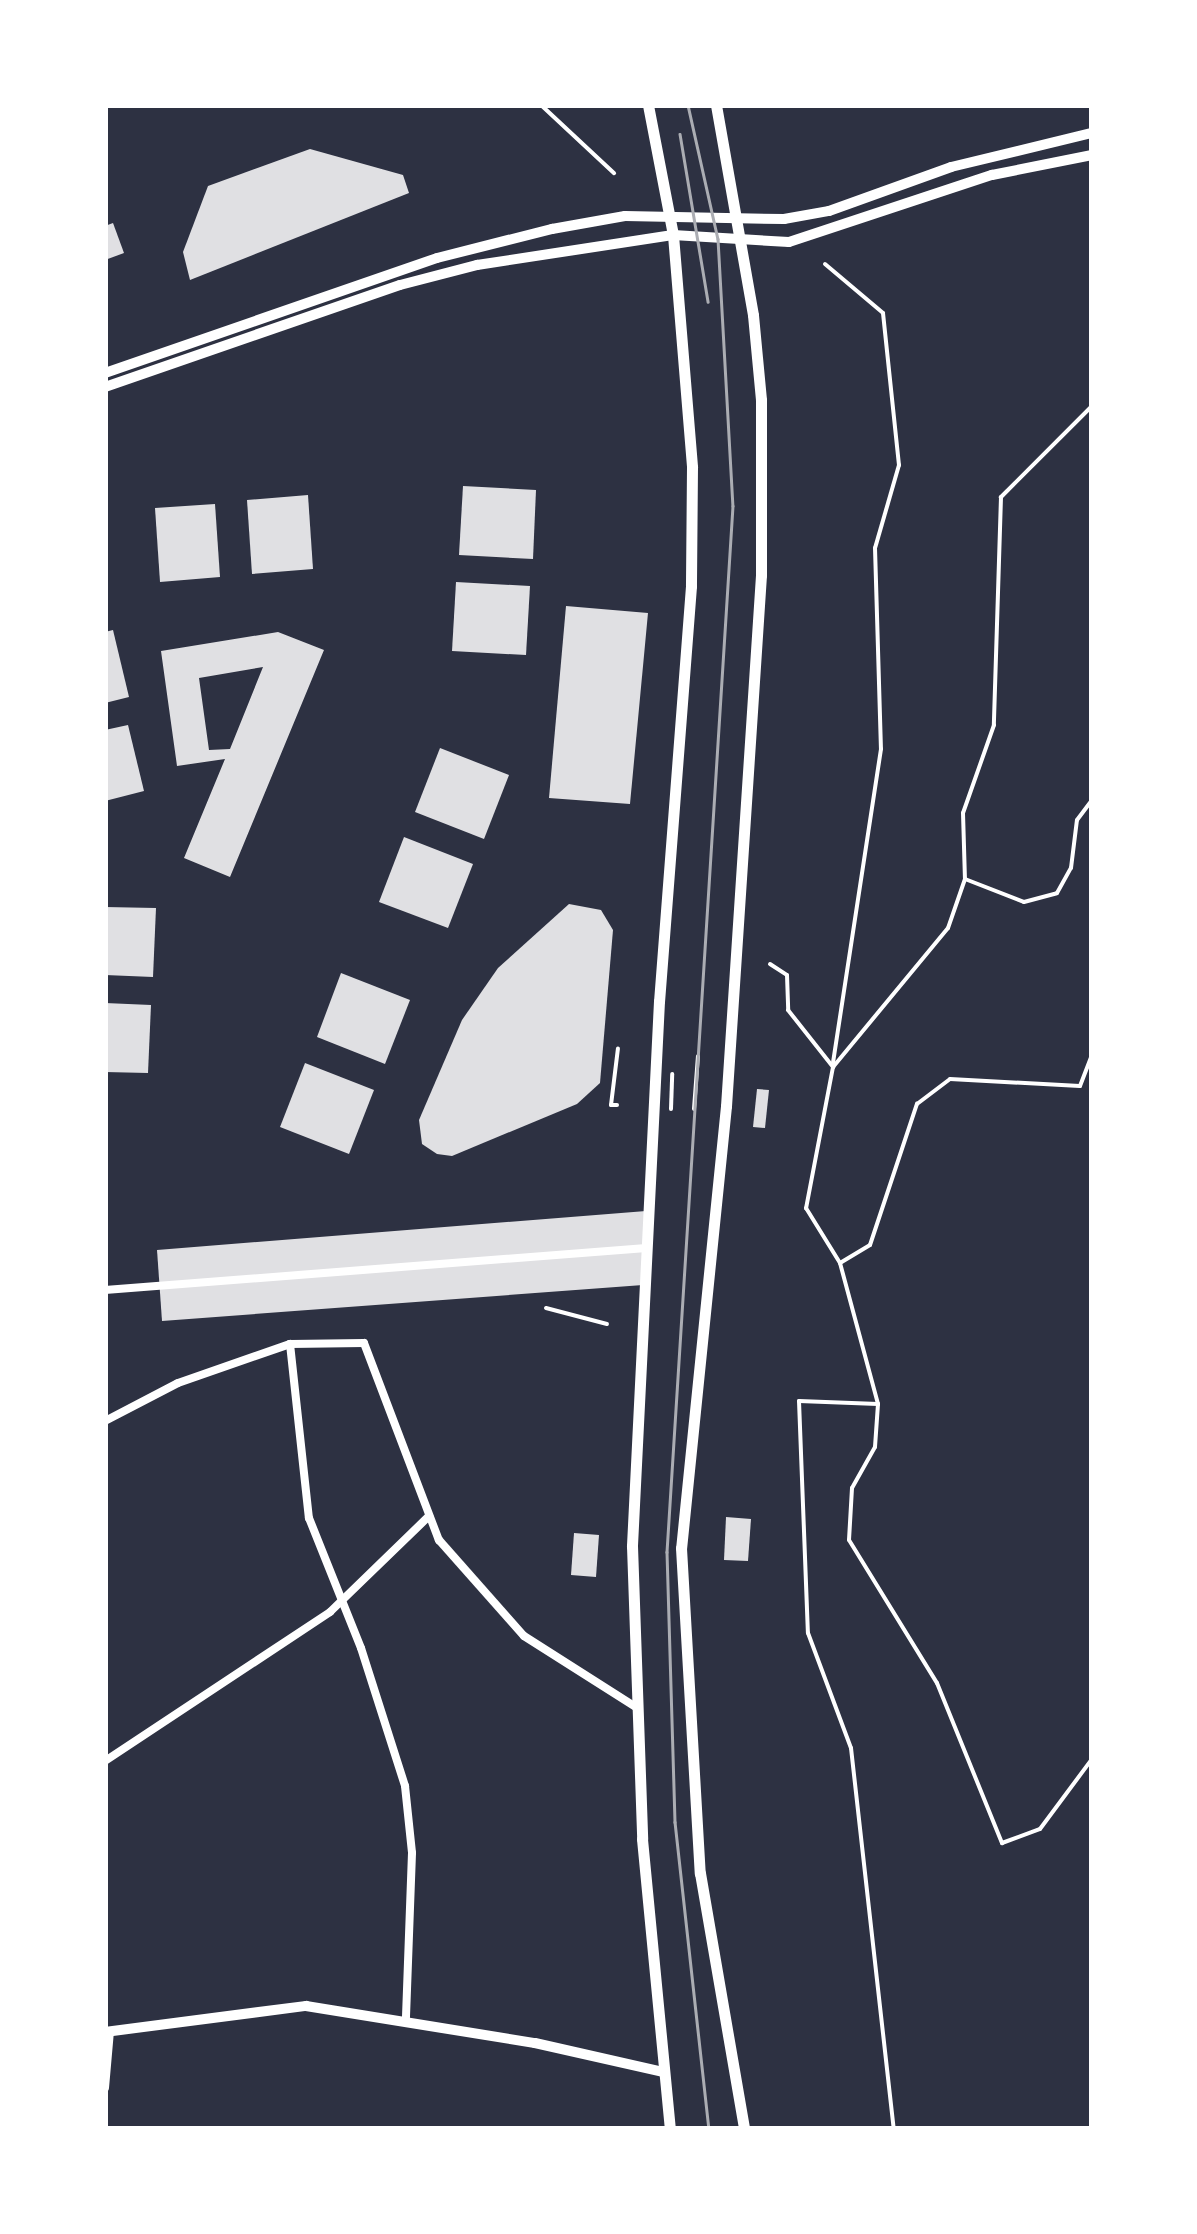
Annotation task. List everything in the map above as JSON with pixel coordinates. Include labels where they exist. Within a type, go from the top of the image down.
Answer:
[{"type":"main road","points":[[648,105],[673,235],[692,467],[691,586],[646,1248],[632,1546],[636,1707],[670,2129]]},
{"type":"main road","points":[[716,105],[741,241],[761,400],[762,575],[726,1106],[681,1548],[700,1873],[744,2129]]},
{"type":"street","points":[[105,373],[437,258],[552,228],[669,214],[737,218],[829,211],[982,158],[1092,133]]},
{"type":"street","points":[[105,386],[400,285],[546,250],[673,235],[741,241],[819,236],[992,175],[1092,155]]},
{"type":"street","points":[[105,1290],[646,1248]]},
{"type":"street","points":[[105,1422],[178,1382],[290,1344],[364,1344],[438,1540],[524,1636],[636,1707]]},
{"type":"street","points":[[290,1344],[309,1518],[342,1600],[405,1786],[412,1853],[406,2020]]},
{"type":"street","points":[[105,1761],[342,1600],[429,1516]]},
{"type":"street","points":[[105,2088],[108,2031],[306,2006],[406,2020],[664,2072]]},
{"type":"path","points":[[541,105],[614,172]]},
{"type":"path","points":[[825,264],[883,313],[900,465],[876,548],[881,749],[806,1208],[840,1262],[878,1404],[876,1447],[852,1488],[849,1540],[936,1683],[1002,1843],[1040,1829],[1092,1759]]},
{"type":"path","points":[[832,1067],[948,928],[965,880],[963,813],[994,725],[1001,496],[1092,406]]},
{"type":"path","points":[[965,880],[1024,902],[1057,893],[1072,868],[1077,820],[1092,800]]},
{"type":"path","points":[[770,964],[788,975],[788,1010],[832,1067]]},
{"type":"path","points":[[617,1105],[611,1105],[618,1048]]},
{"type":"path","points":[[840,1262],[870,1245],[917,1104],[950,1079],[1080,1086],[1092,1055]]},
{"type":"path","points":[[694,1110],[698,1056]]},
{"type":"path","points":[[671,1109],[672,1072]]},
{"type":"path","points":[[546,1308],[607,1324]]},
{"type":"path","points":[[878,1404],[800,1401],[808,1633],[851,1748],[894,2129]]},
{"type":"building","points":[[310,149],[403,175],[409,193],[190,280],[183,252],[208,186]]},
{"type":"building","points":[[113,223],[124,253],[105,260],[105,226]]},
{"type":"building","points":[[463,486],[536,490],[533,559],[459,555]]},
{"type":"building","points":[[308,495],[313,569],[252,574],[247,500]]},
{"type":"building","points":[[215,504],[220,577],[160,582],[155,508]]},
{"type":"building","points":[[456,582],[530,586],[526,655],[452,651]]},
{"type":"building","points":[[566,606],[648,613],[630,804],[549,798]]},
{"type":"building","points":[[113,630],[129,697],[105,703],[105,632]]},
{"type":"building","points":[[278,632],[324,650],[230,877],[184,858],[225,759],[177,766],[161,651]],"holes":[[[263,667],[230,749],[209,750],[199,678]]]},
{"type":"building","points":[[128,725],[144,791],[105,801],[105,730]]},
{"type":"building","points":[[440,748],[509,775],[484,839],[415,812]]},
{"type":"building","points":[[404,837],[473,864],[448,928],[379,902]]},
{"type":"building","points":[[569,904],[601,910],[613,930],[600,1083],[577,1104],[452,1156],[437,1154],[422,1144],[419,1120],[462,1020],[498,968]]},
{"type":"building","points":[[105,907],[156,908],[153,977],[105,975]]},
{"type":"building","points":[[341,973],[410,1000],[385,1064],[317,1037]]},
{"type":"building","points":[[105,1003],[151,1005],[148,1073],[105,1072]]},
{"type":"building","points":[[305,1063],[374,1090],[349,1154],[280,1127]]},
{"type":"building","points":[[757,1089],[769,1090],[765,1128],[753,1127]]},
{"type":"building","points":[[646,1211],[643,1285],[162,1321],[157,1250]]},
{"type":"building","points":[[726,1517],[751,1519],[748,1561],[724,1560]]},
{"type":"building","points":[[574,1533],[599,1535],[596,1577],[571,1575]]},
{"type":"tram line","points":[[688,105],[718,239],[733,506],[667,1552],[675,1822],[709,2129]]},
{"type":"tram line","points":[[680,134],[708,302]]}]
